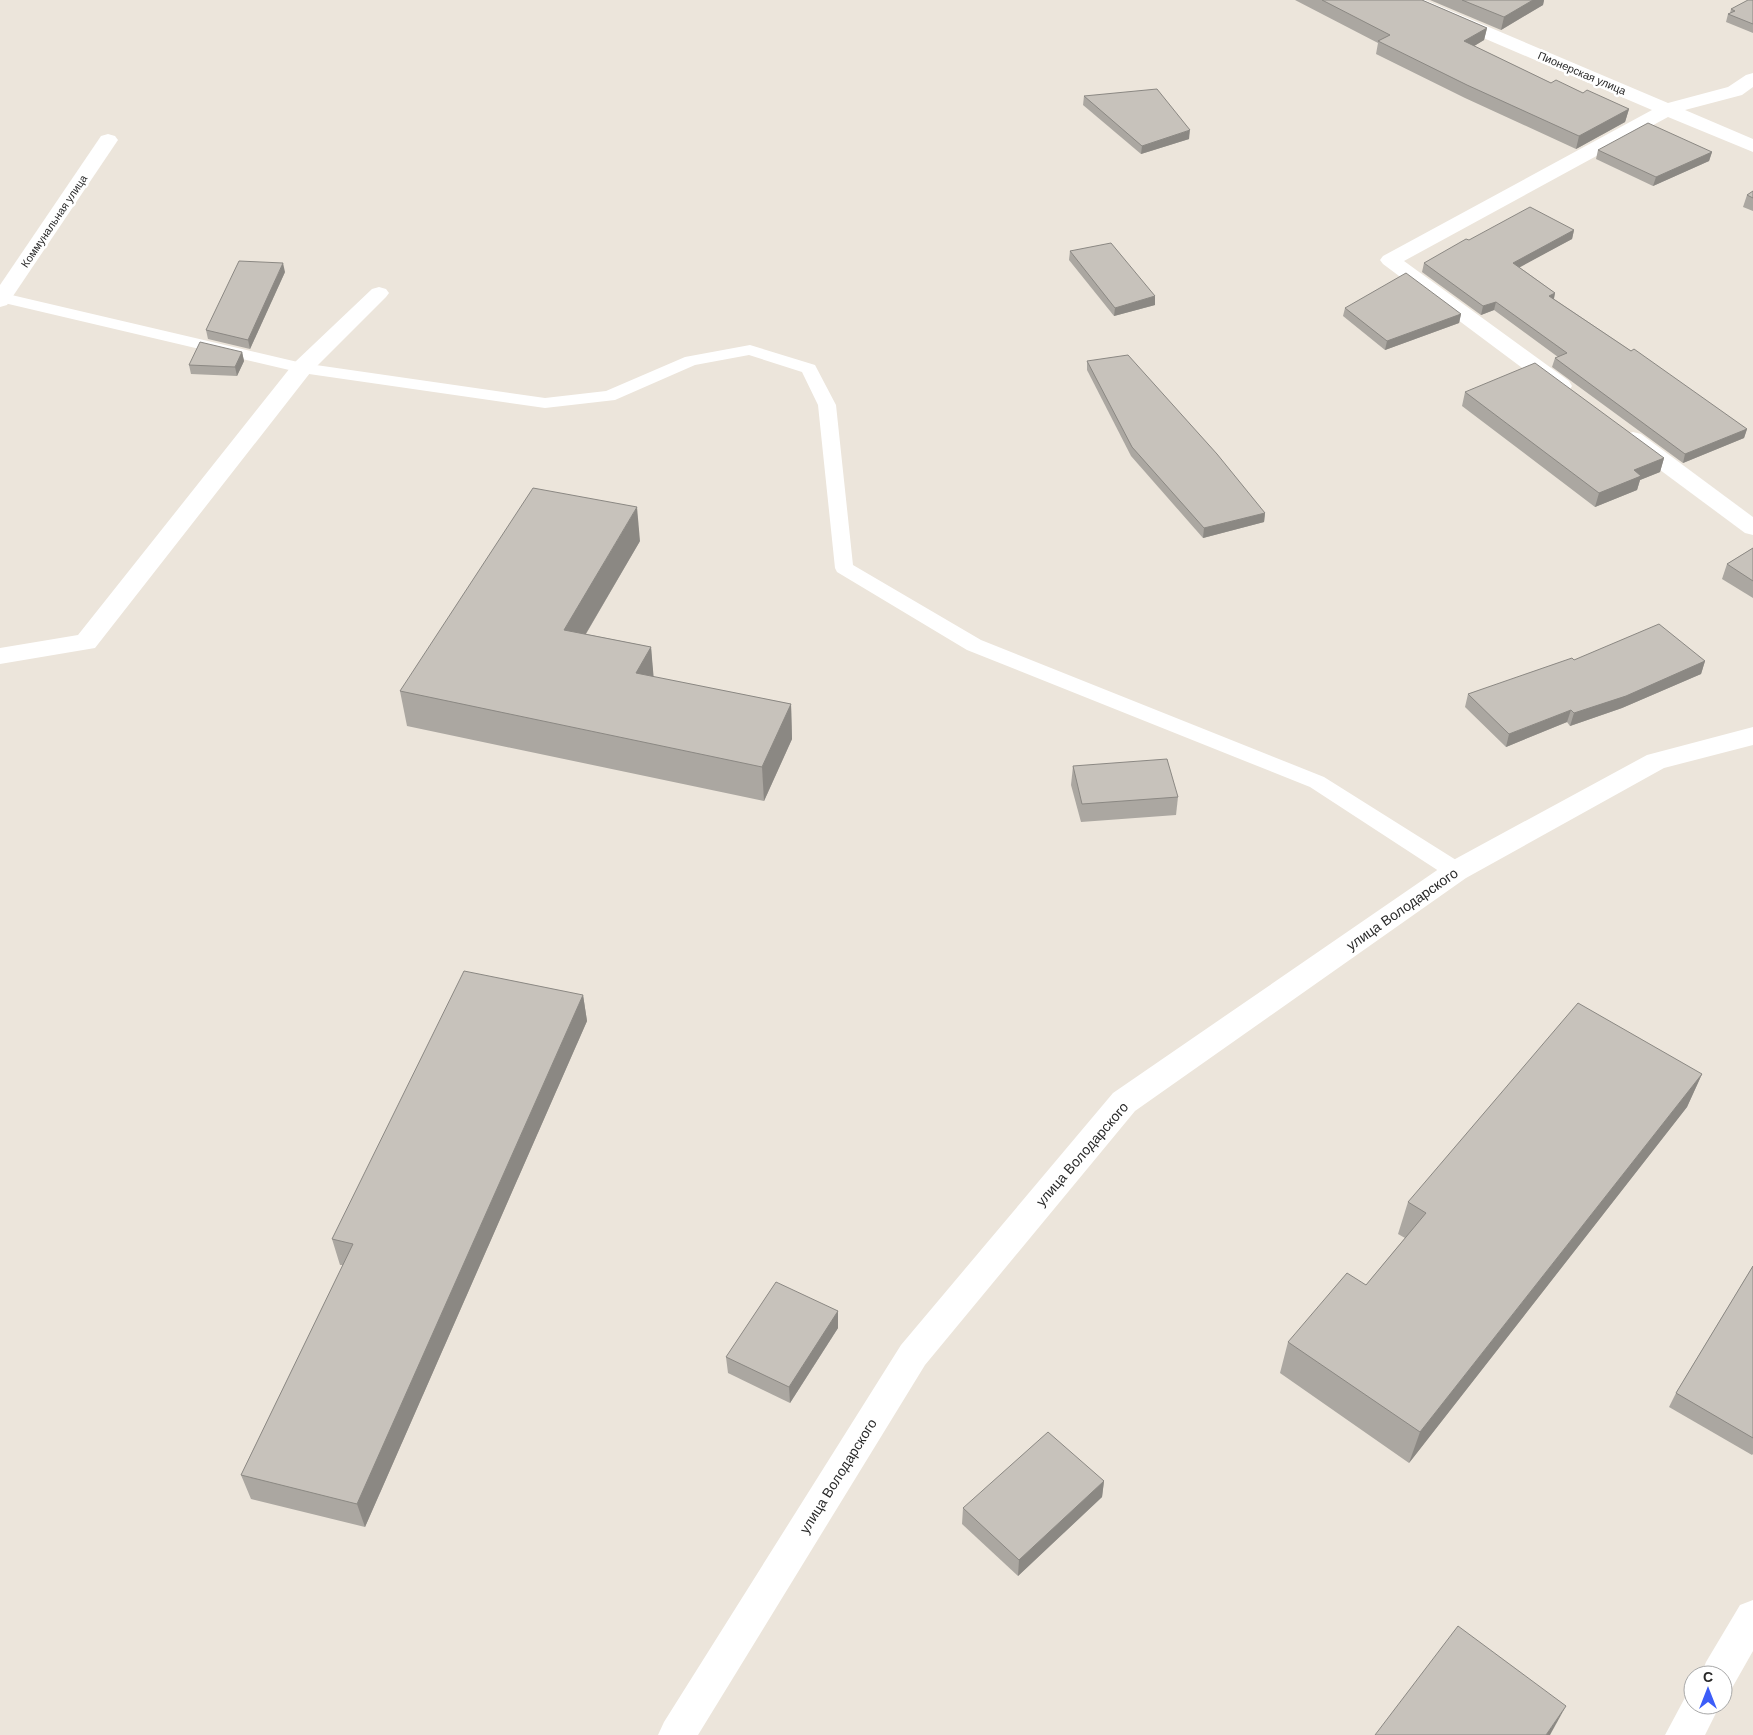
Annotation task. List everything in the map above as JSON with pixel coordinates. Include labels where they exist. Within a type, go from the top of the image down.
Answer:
[{"type":"street","name":"Пионерская улица","points":[[1410,0],[1753,146]]},
{"type":"street","points":[[1580,400],[1390,260],[1668,109],[1735,91],[1753,79]]},
{"type":"street","name":"Коммунальная улица","points":[[1,299],[108,140]]},
{"type":"street","points":[[0,656],[86,642],[302,368],[379,293]]},
{"type":"street","points":[[1619,429],[1753,528]]},
{"type":"street","name":"улица Володарского","points":[[677,1735],[913,1355],[1124,1102],[1456,871],[1656,761],[1753,736]]},
{"type":"street","points":[[1725,1665],[1753,1617]]},
{"type":"street","points":[[1684,1735],[1695,1715]]},
{"type":"lane","points":[[1,299],[302,368],[545,402],[609,396],[691,361],[750,350],[809,369],[827,404],[844,568],[974,645],[1317,782],[1456,871]]},
{"type":"building","points":[[1322,0],[1422,0],[1487,28],[1464,41],[1551,83],[1556,80],[1583,93],[1587,90],[1629,109],[1579,136],[1467,85],[1378,41],[1390,35]]},
{"type":"building","points":[[1462,0],[1533,0],[1504,17]]},
{"type":"building","points":[[1748,0],[1753,0],[1753,24],[1728,14],[1735,11],[1731,9]]},
{"type":"building","points":[[1157,89],[1190,130],[1142,146],[1084,96]]},
{"type":"building","points":[[1648,123],[1712,152],[1656,177],[1598,150]]},
{"type":"building","points":[[1753,191],[1753,198],[1747,195]]},
{"type":"building","points":[[1530,207],[1574,230],[1513,263],[1555,293],[1549,296],[1631,351],[1634,349],[1747,429],[1685,454],[1555,358],[1567,353],[1496,302],[1483,306],[1424,263],[1466,239],[1469,240]]},
{"type":"building","points":[[1111,243],[1155,296],[1115,308],[1070,251]]},
{"type":"building","points":[[239,261],[283,263],[248,340],[206,330]]},
{"type":"building","points":[[1406,273],[1461,314],[1387,341],[1345,308]]},
{"type":"building","points":[[200,342],[242,352],[235,367],[189,365]]},
{"type":"building","points":[[1128,355],[1217,454],[1265,513],[1204,528],[1132,447],[1087,361]]},
{"type":"building","points":[[1535,363],[1664,458],[1634,470],[1641,476],[1599,493],[1465,392]]},
{"type":"building","points":[[533,488],[637,507],[564,630],[651,647],[636,673],[791,704],[762,767],[400,691]]},
{"type":"building","points":[[1753,548],[1753,581],[1727,564]]},
{"type":"building","points":[[1659,624],[1705,661],[1626,696],[1574,713],[1571,710],[1509,734],[1468,694],[1572,658],[1574,660]]},
{"type":"building","points":[[1167,759],[1178,797],[1082,804],[1073,766]]},
{"type":"building","points":[[464,971],[583,995],[357,1504],[241,1475],[353,1244],[332,1239]]},
{"type":"building","points":[[1578,1003],[1702,1074],[1420,1432],[1288,1342],[1347,1273],[1366,1285],[1426,1213],[1408,1202]]},
{"type":"building","points":[[1753,1266],[1753,1438],[1676,1393]]},
{"type":"building","points":[[776,1282],[838,1311],[789,1387],[726,1357]]},
{"type":"building","points":[[1048,1432],[1104,1481],[1019,1560],[963,1508]]},
{"type":"building","points":[[1458,1626],[1566,1706],[1546,1735],[1375,1735]]}]
